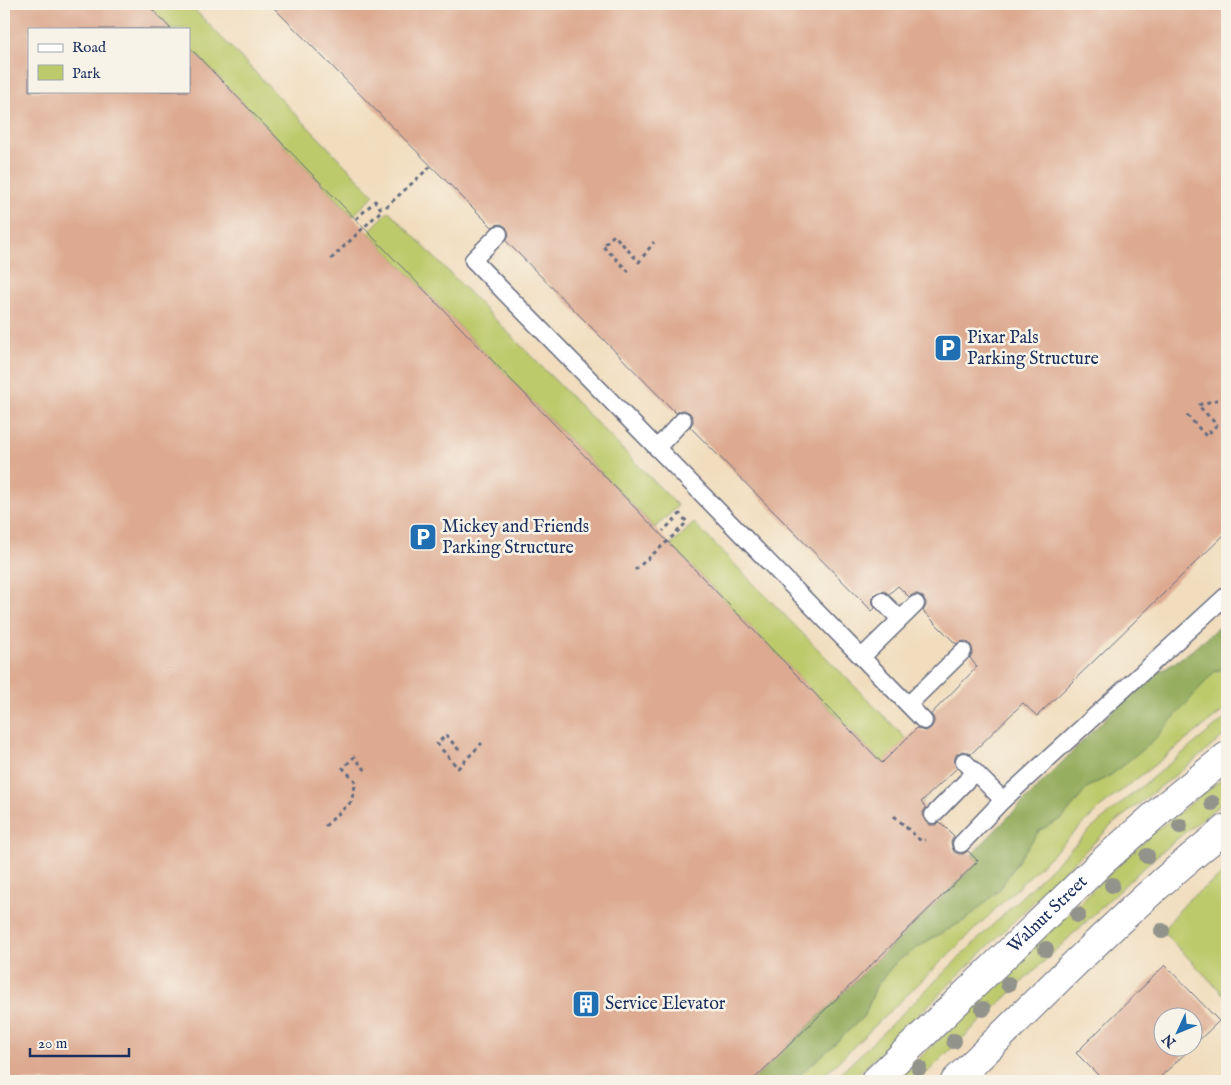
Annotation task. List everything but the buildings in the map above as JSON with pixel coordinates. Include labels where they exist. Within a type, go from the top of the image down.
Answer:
[{"type":"street","name":"Walnut Street","points":[[875,1081],[1103,860],[1227,756]]},
{"type":"street","points":[[956,1081],[1118,922],[1227,828]]},
{"type":"lane","points":[[499,234],[473,260],[924,721]]},
{"type":"lane","points":[[657,448],[683,420]]},
{"type":"lane","points":[[961,844],[1003,800],[1227,595]]},
{"type":"lane","points":[[882,601],[900,619]]},
{"type":"lane","points":[[862,657],[916,604]]},
{"type":"lane","points":[[909,704],[963,651]]},
{"type":"lane","points":[[933,815],[970,767],[1003,800]]},
{"type":"path","points":[[386,207],[431,166]]},
{"type":"path","points":[[331,259],[382,210],[375,201],[356,219]]},
{"type":"path","points":[[629,272],[603,246],[614,235],[639,262],[654,242]]},
{"type":"path","points":[[1187,415],[1206,436],[1217,425],[1198,405],[1227,397]]},
{"type":"path","points":[[634,570],[687,522],[680,514],[662,531]]},
{"type":"path","points":[[459,750],[446,735],[437,744],[458,768],[482,743]]},
{"type":"path","points":[[325,826],[352,802],[356,782],[343,768],[354,757],[367,772]]},
{"type":"path","points":[[894,816],[921,841],[926,839]]},
{"type":"green space","points":[[147,4],[189,4],[374,195],[353,216],[190,48],[190,28],[170,28]]},
{"type":"green space","points":[[389,211],[678,506],[655,528],[368,232]]},
{"type":"green space","points":[[694,523],[930,763],[930,791],[921,803],[671,545]]},
{"type":"green space","points":[[1227,620],[1227,668],[1215,671],[1154,740],[1111,775],[1088,787],[1063,818],[1040,830],[999,890],[967,919],[929,940],[897,961],[876,986],[865,1015],[792,1081],[752,1081],[978,862],[972,854],[1141,682],[1191,651]]},
{"type":"green space","points":[[1227,668],[1227,708],[1102,806],[818,1081],[792,1081],[865,1015],[876,986],[897,961],[929,940],[967,919],[999,890],[1040,830],[1063,818],[1088,787],[1111,775],[1215,671]]},
{"type":"green space","points":[[1227,717],[1227,733],[1114,823],[851,1081],[833,1081],[1090,830]]},
{"type":"green space","points":[[1227,775],[1227,799],[1145,866],[919,1081],[896,1081],[1153,833]]},
{"type":"green space","points":[[1227,871],[1227,998],[1162,931],[1189,899]]},
{"type":"place","name":"Pixar Pals Parking Structure","points":[[948,348]]},
{"type":"place","name":"Mickey and Friends Parking Structure","points":[[423,537]]},
{"type":"place","name":"Service Elevator","points":[[586,1004]]}]
